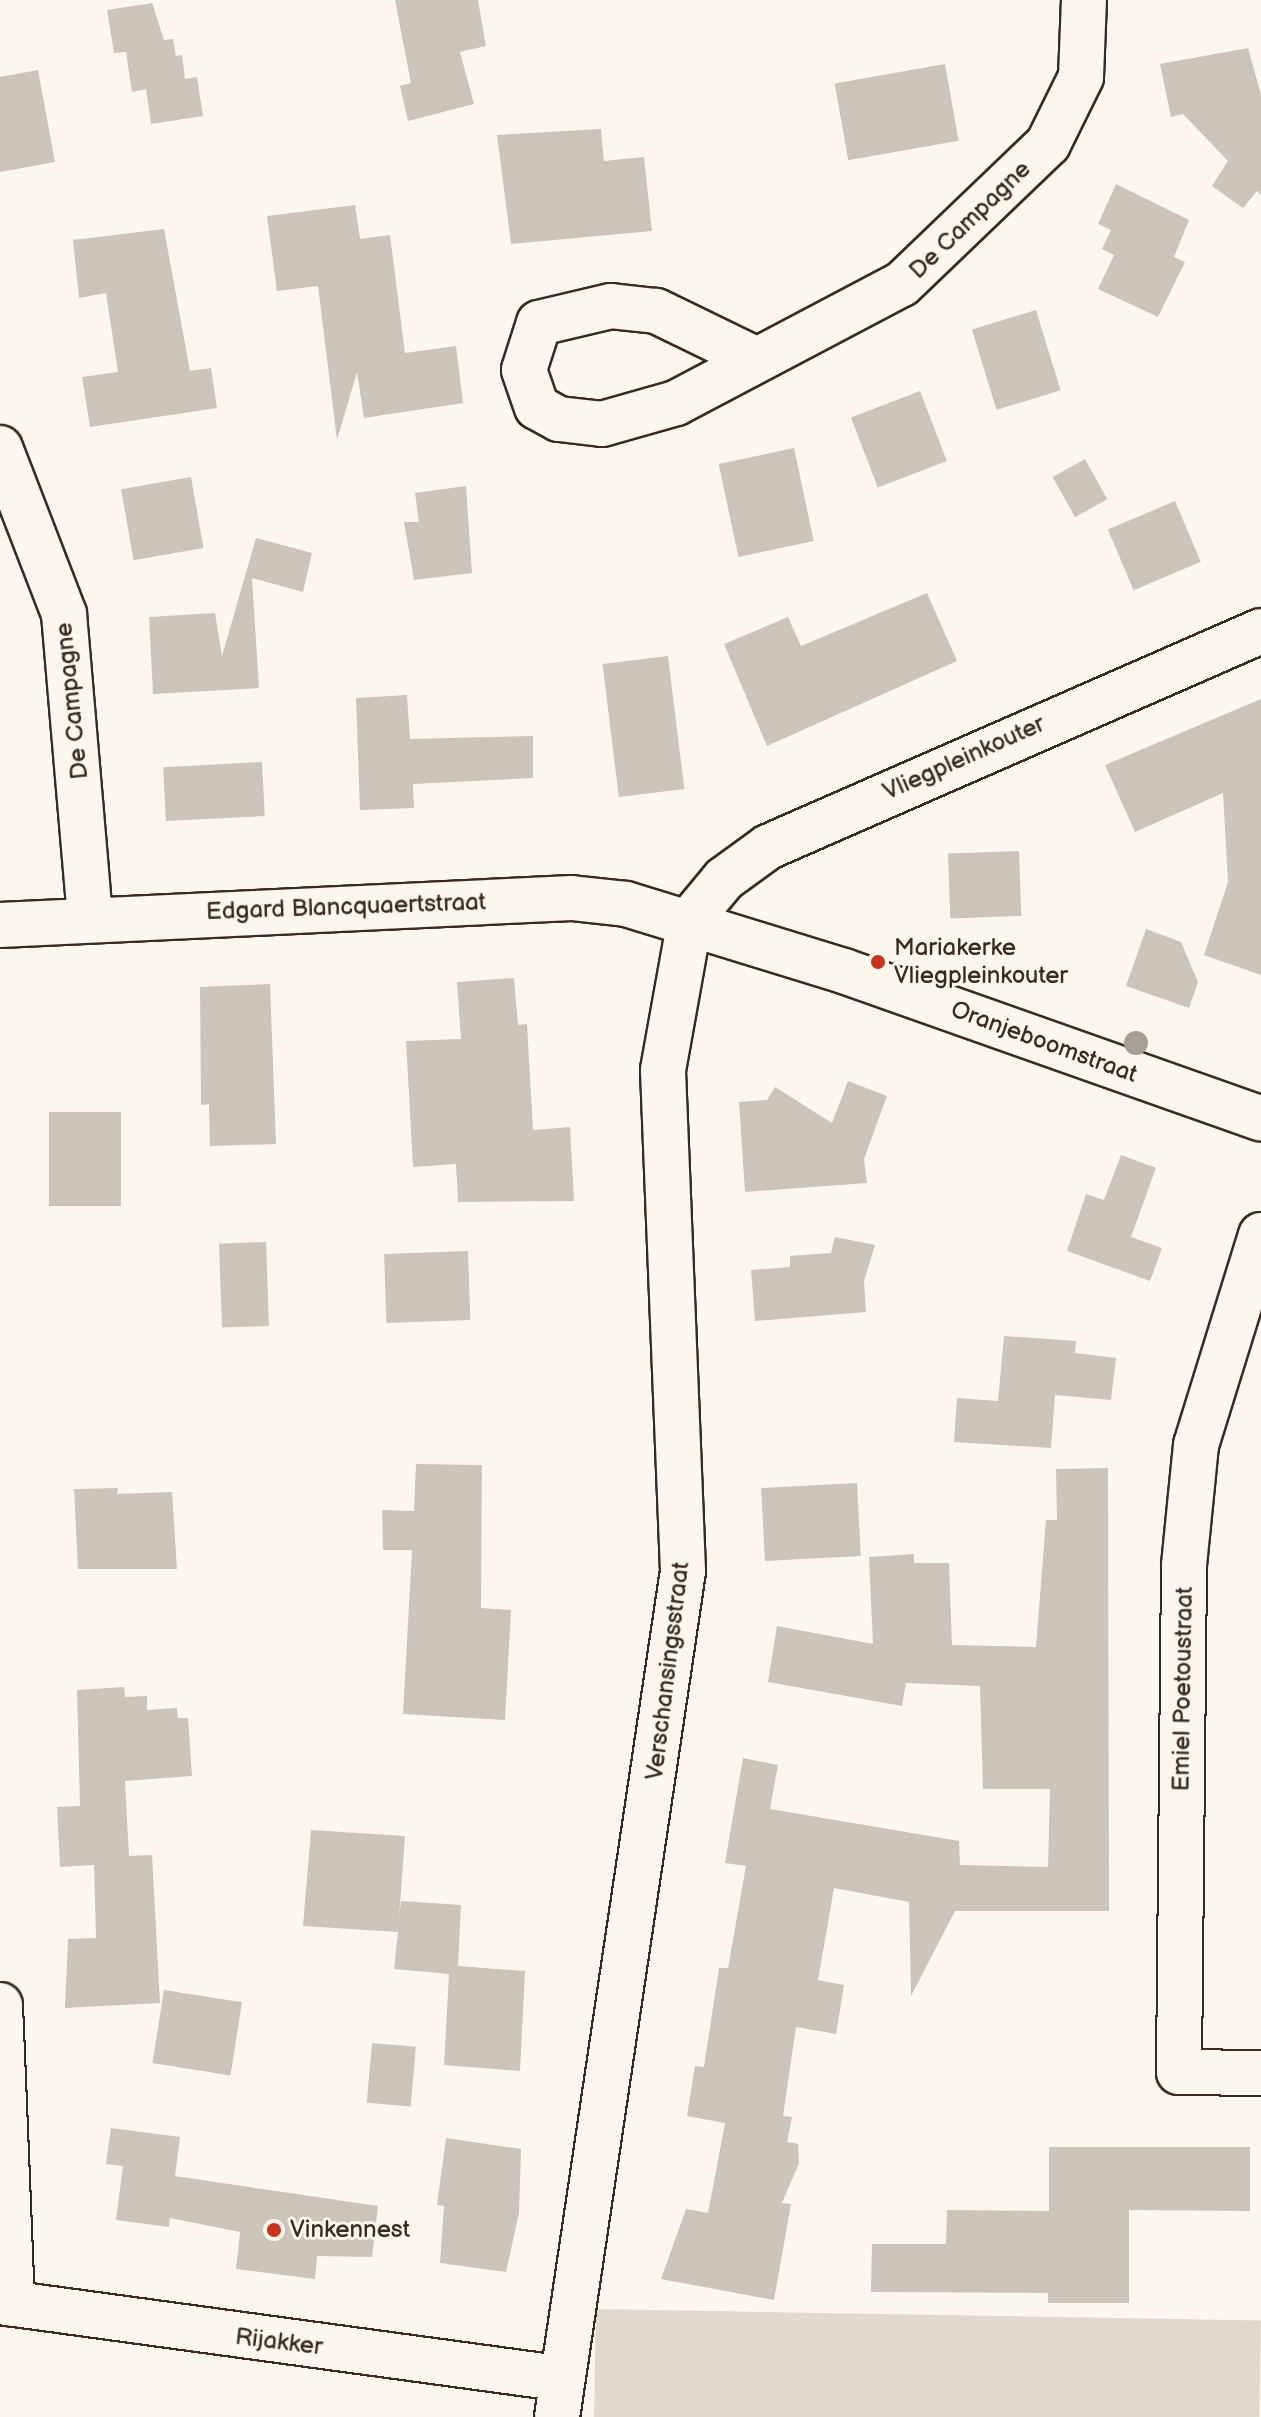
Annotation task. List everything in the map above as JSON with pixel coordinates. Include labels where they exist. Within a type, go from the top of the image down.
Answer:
[{"type":"street","name":"De Campagne","points":[[753,358],[818,334],[902,284],[1048,144],[1081,77],[1084,0]]},
{"type":"street","name":"De Campagne","points":[[0,448],[64,614],[90,918]]},
{"type":"street","name":"Vliegpleinkouter","points":[[690,920],[724,879],[768,847],[1261,631]]},
{"type":"street","name":"Edgard Blancquaertstraat","points":[[0,925],[90,918],[571,898],[690,920]]},
{"type":"street","name":"Oranjeboomstraat","points":[[690,920],[1261,1119]]},
{"type":"street","name":"Verschansingsstraat","points":[[557,2397],[683,1571],[663,1070],[690,920]]},
{"type":"street","name":"Emiel Poetoustraat","points":[[1261,1235],[1196,1445],[1184,1566],[1179,2072],[1261,2073]]},
{"type":"street","points":[[0,2005],[6,2303]]},
{"type":"street","name":"Rijakker","points":[[6,2303],[557,2397]]},
{"type":"shaded area","points":[[596,2309],[1261,2321],[1259,2417],[594,2417]]},
{"type":"building","points":[[395,0],[478,0],[486,46],[460,52],[474,104],[408,121],[400,86],[411,83]]},
{"type":"building","points":[[152,3],[164,40],[173,39],[176,56],[182,55],[185,79],[197,77],[203,116],[151,124],[146,89],[132,92],[126,52],[114,53],[107,10]]},
{"type":"building","points":[[1248,48],[1261,95],[1261,195],[1257,191],[1243,208],[1212,186],[1228,161],[1183,114],[1171,117],[1160,64]]},
{"type":"building","points":[[945,64],[959,141],[848,160],[835,83]]},
{"type":"building","points":[[38,70],[55,162],[0,172],[0,77]]},
{"type":"building","points":[[601,129],[604,161],[644,157],[652,231],[511,244],[497,135]]},
{"type":"building","points":[[1116,184],[1189,220],[1174,257],[1185,262],[1158,317],[1098,289],[1114,255],[1102,249],[1111,230],[1098,224]]},
{"type":"building","points":[[355,205],[360,239],[390,235],[405,353],[456,346],[463,403],[364,418],[357,372],[337,440],[318,286],[277,291],[267,216]]},
{"type":"building","points":[[164,229],[190,371],[211,368],[217,408],[90,427],[82,377],[118,372],[106,293],[79,298],[73,240]]},
{"type":"building","points":[[1036,310],[1061,390],[996,410],[972,330]]},
{"type":"building","points":[[920,391],[947,461],[878,488],[851,418]]},
{"type":"building","points":[[794,448],[814,541],[738,557],[719,464]]},
{"type":"building","points":[[1085,459],[1107,499],[1075,517],[1053,477]]},
{"type":"building","points":[[191,477],[204,548],[134,560],[121,489]]},
{"type":"building","points":[[466,486],[472,573],[414,580],[404,522],[419,522],[415,493]]},
{"type":"building","points":[[1175,501],[1201,562],[1134,590],[1108,530]]},
{"type":"building","points":[[256,538],[312,553],[303,592],[252,578],[259,688],[153,694],[149,617],[215,613],[222,656]]},
{"type":"building","points":[[927,593],[957,661],[767,746],[724,644],[788,617],[801,646]]},
{"type":"building","points":[[668,656],[684,789],[619,797],[602,664]]},
{"type":"building","points":[[407,695],[410,739],[533,736],[533,778],[413,784],[414,808],[360,810],[356,698]]},
{"type":"building","points":[[1261,699],[1261,975],[1204,955],[1228,882],[1223,793],[1135,832],[1105,765]]},
{"type":"building","points":[[262,762],[265,816],[166,821],[163,767]]},
{"type":"building","points":[[1019,851],[1021,916],[950,918],[948,853]]},
{"type":"building","points":[[1146,929],[1181,942],[1198,982],[1189,1008],[1126,986]]},
{"type":"building","points":[[514,978],[518,1025],[527,1024],[533,1130],[570,1127],[574,1201],[458,1202],[456,1164],[413,1167],[406,1041],[461,1039],[457,982]]},
{"type":"building","points":[[270,984],[276,1144],[210,1146],[209,1104],[201,1105],[200,987]]},
{"type":"building","points":[[848,1081],[887,1096],[864,1159],[867,1183],[745,1192],[739,1102],[767,1100],[775,1087],[832,1123]]},
{"type":"building","points":[[49,1112],[121,1112],[121,1206],[49,1206]]},
{"type":"building","points":[[1121,1155],[1156,1168],[1131,1237],[1162,1248],[1150,1281],[1067,1251],[1086,1194],[1104,1200]]},
{"type":"building","points":[[835,1237],[875,1245],[864,1281],[866,1312],[755,1321],[751,1270],[790,1267],[790,1256],[831,1253]]},
{"type":"building","points":[[266,1242],[269,1326],[222,1328],[219,1244]]},
{"type":"building","points":[[468,1251],[470,1320],[386,1323],[384,1254]]},
{"type":"building","points":[[1004,1336],[1076,1341],[1075,1353],[1116,1358],[1111,1400],[1055,1395],[1051,1448],[954,1442],[957,1398],[998,1401]]},
{"type":"building","points":[[416,1464],[482,1465],[481,1608],[511,1610],[505,1720],[403,1714],[412,1550],[383,1550],[382,1510],[414,1511]]},
{"type":"building","points":[[1108,1468],[1109,1911],[955,1911],[911,1996],[909,1902],[834,1888],[818,1980],[844,1985],[836,2034],[796,2027],[783,2116],[792,2117],[787,2142],[798,2144],[799,2163],[782,2203],[791,2204],[774,2300],[661,2279],[686,2209],[708,2213],[725,2123],[687,2116],[695,2066],[704,2067],[719,1968],[728,1968],[746,1866],[725,1863],[743,1758],[778,1765],[770,1809],[959,1841],[960,1865],[1048,1867],[1050,1789],[983,1789],[980,1686],[906,1683],[902,1706],[768,1682],[777,1626],[873,1644],[869,1557],[914,1554],[914,1563],[949,1563],[952,1645],[1036,1647],[1046,1520],[1057,1520],[1056,1469]]},
{"type":"building","points":[[857,1483],[861,1556],[765,1561],[761,1488]]},
{"type":"building","points":[[118,1488],[117,1494],[172,1492],[177,1569],[78,1569],[74,1489]]},
{"type":"building","points":[[124,1687],[125,1697],[147,1696],[147,1710],[177,1708],[178,1718],[188,1718],[192,1776],[125,1781],[129,1856],[152,1855],[160,2003],[65,2008],[68,1939],[96,1938],[94,1865],[60,1867],[57,1807],[80,1806],[77,1690]]},
{"type":"building","points":[[311,1830],[405,1836],[399,1918],[401,1901],[461,1905],[458,1966],[525,1971],[520,2071],[444,2065],[449,1974],[394,1969],[398,1932],[303,1926]]},
{"type":"building","points":[[164,1990],[242,2002],[230,2075],[152,2063]]},
{"type":"building","points":[[372,2043],[416,2047],[411,2107],[367,2103]]},
{"type":"building","points":[[111,2128],[180,2137],[175,2176],[378,2206],[372,2257],[317,2256],[315,2279],[236,2269],[240,2232],[170,2218],[169,2227],[116,2220],[123,2166],[106,2164]]},
{"type":"building","points":[[446,2138],[521,2149],[519,2213],[506,2272],[440,2263],[444,2206],[437,2205]]},
{"type":"building","points":[[1049,2147],[1250,2147],[1250,2211],[1129,2210],[1129,2303],[1048,2303],[1048,2293],[871,2292],[872,2244],[946,2244],[947,2210],[1049,2211]]},
{"type":"place","name":"Mariakerke Vliegpleinkouter","points":[[878,962]]},
{"type":"place","name":"Vinkennest","points":[[274,2230]]}]
